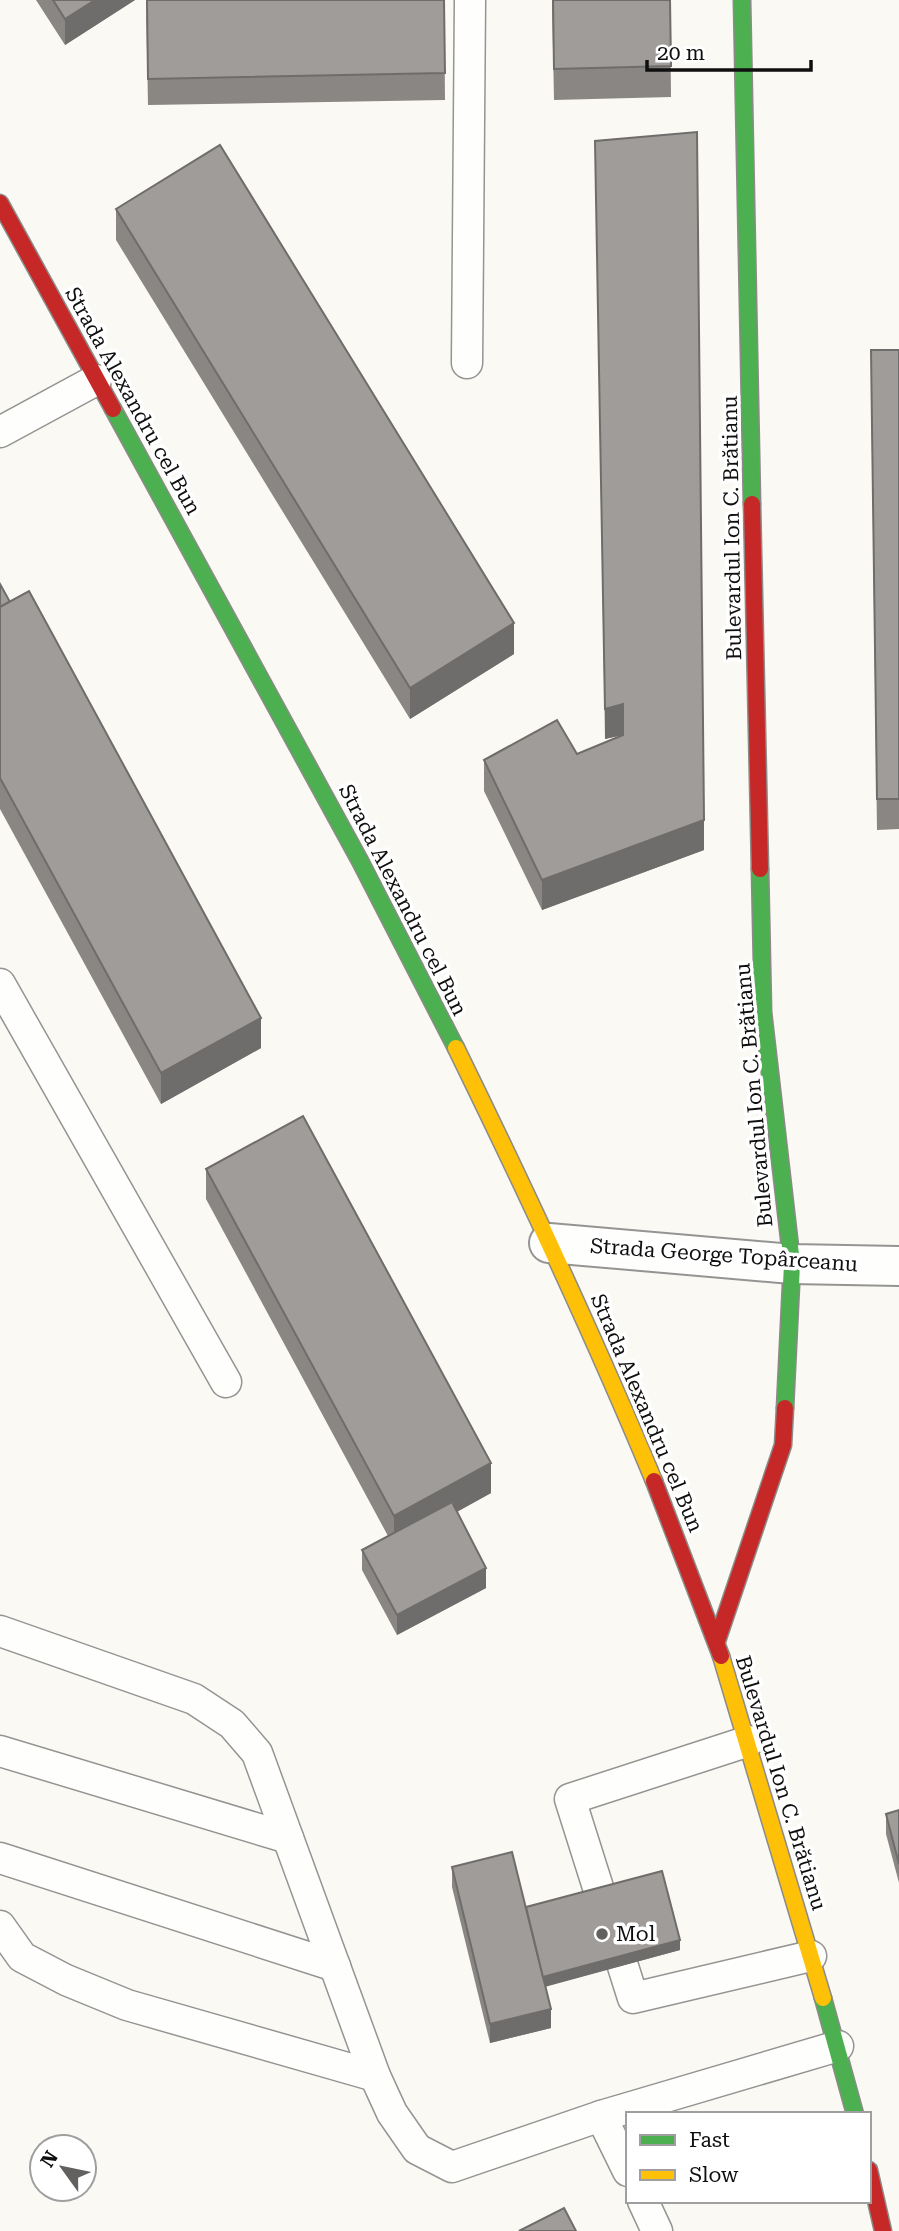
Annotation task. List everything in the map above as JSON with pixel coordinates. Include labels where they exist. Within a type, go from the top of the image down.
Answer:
[{"type":"main road","name":"Bulevardul Ion C. Brătianu","points":[[742,0],[763,1013],[792,1264],[783,1445],[717,1641],[749,1741],[838,2046],[854,2112]]},
{"type":"main road","name":"Strada Alexandru cel Bun","points":[[0,203],[316,776],[406,947],[602,1354],[680,1542],[717,1641]]},
{"type":"main road","points":[[871,2180],[883,2231]]},
{"type":"street","name":"Strada George Topârceanu","points":[[550,1243],[792,1264],[899,1266]]},
{"type":"lane","points":[[467,363],[470,0]]},
{"type":"lane","points":[[0,432],[96,380]]},
{"type":"lane","points":[[0,984],[226,1382]]},
{"type":"lane","points":[[0,1631],[194,1699],[233,1724],[257,1753],[375,2076],[392,2113],[417,2150],[452,2167],[601,2116],[838,2046]]},
{"type":"lane","points":[[749,1741],[570,1799],[633,1998],[811,1956]]},
{"type":"lane","points":[[0,1751],[288,1838]]},
{"type":"lane","points":[[0,1858],[335,1966]]},
{"type":"lane","points":[[0,1926],[22,1957],[103,1995],[375,2076]]},
{"type":"lane","points":[[601,2116],[626,2167]]},
{"type":"lane","points":[[643,2203],[657,2231]]},
{"type":"building","points":[[53,0],[95,0],[65,19]]},
{"type":"building","points":[[147,0],[444,0],[445,73],[148,79]]},
{"type":"building","points":[[553,0],[670,0],[671,66],[554,69]]},
{"type":"building","points":[[697,132],[704,820],[542,880],[484,760],[557,720],[577,754],[623,735],[623,704],[605,709],[595,141]]},
{"type":"building","points":[[220,145],[514,623],[410,688],[116,209]]},
{"type":"building","points":[[871,350],[899,350],[899,799],[877,799]]},
{"type":"building","points":[[0,584],[10,602],[0,607]]},
{"type":"building","points":[[29,591],[261,1018],[161,1073],[0,778],[0,607]]},
{"type":"building","points":[[303,1116],[491,1463],[394,1516],[206,1169]]},
{"type":"building","points":[[452,1502],[486,1568],[397,1615],[362,1550]]},
{"type":"building","points":[[899,1810],[899,1864],[886,1814]]},
{"type":"building","points":[[512,1852],[551,2009],[490,2024],[452,1867]]},
{"type":"building","name":"Mol","points":[[662,1871],[680,1940],[543,1977],[526,1907]]},
{"type":"building","points":[[564,2208],[576,2231],[519,2231]]},
{"type":"traffic: fast","points":[[742,0],[752,504]]},
{"type":"traffic: fast","points":[[113,409],[360,861],[456,1048]]},
{"type":"traffic: fast","points":[[760,869],[763,1012],[792,1264],[785,1408]]},
{"type":"traffic: fast","points":[[823,1998],[854,2112]]},
{"type":"traffic: slow","points":[[456,1048],[558,1263],[654,1481]]},
{"type":"traffic: slow","points":[[721,1656],[823,1998]]},
{"type":"traffic: jam","points":[[0,203],[113,409]]},
{"type":"traffic: jam","points":[[752,504],[760,869]]},
{"type":"traffic: jam","points":[[717,1641],[783,1445],[785,1408]]},
{"type":"traffic: jam","points":[[654,1481],[721,1656]]},
{"type":"traffic: jam","points":[[871,2179],[883,2231]]},
{"type":"place","name":"Mol","points":[[602,1934]]}]
